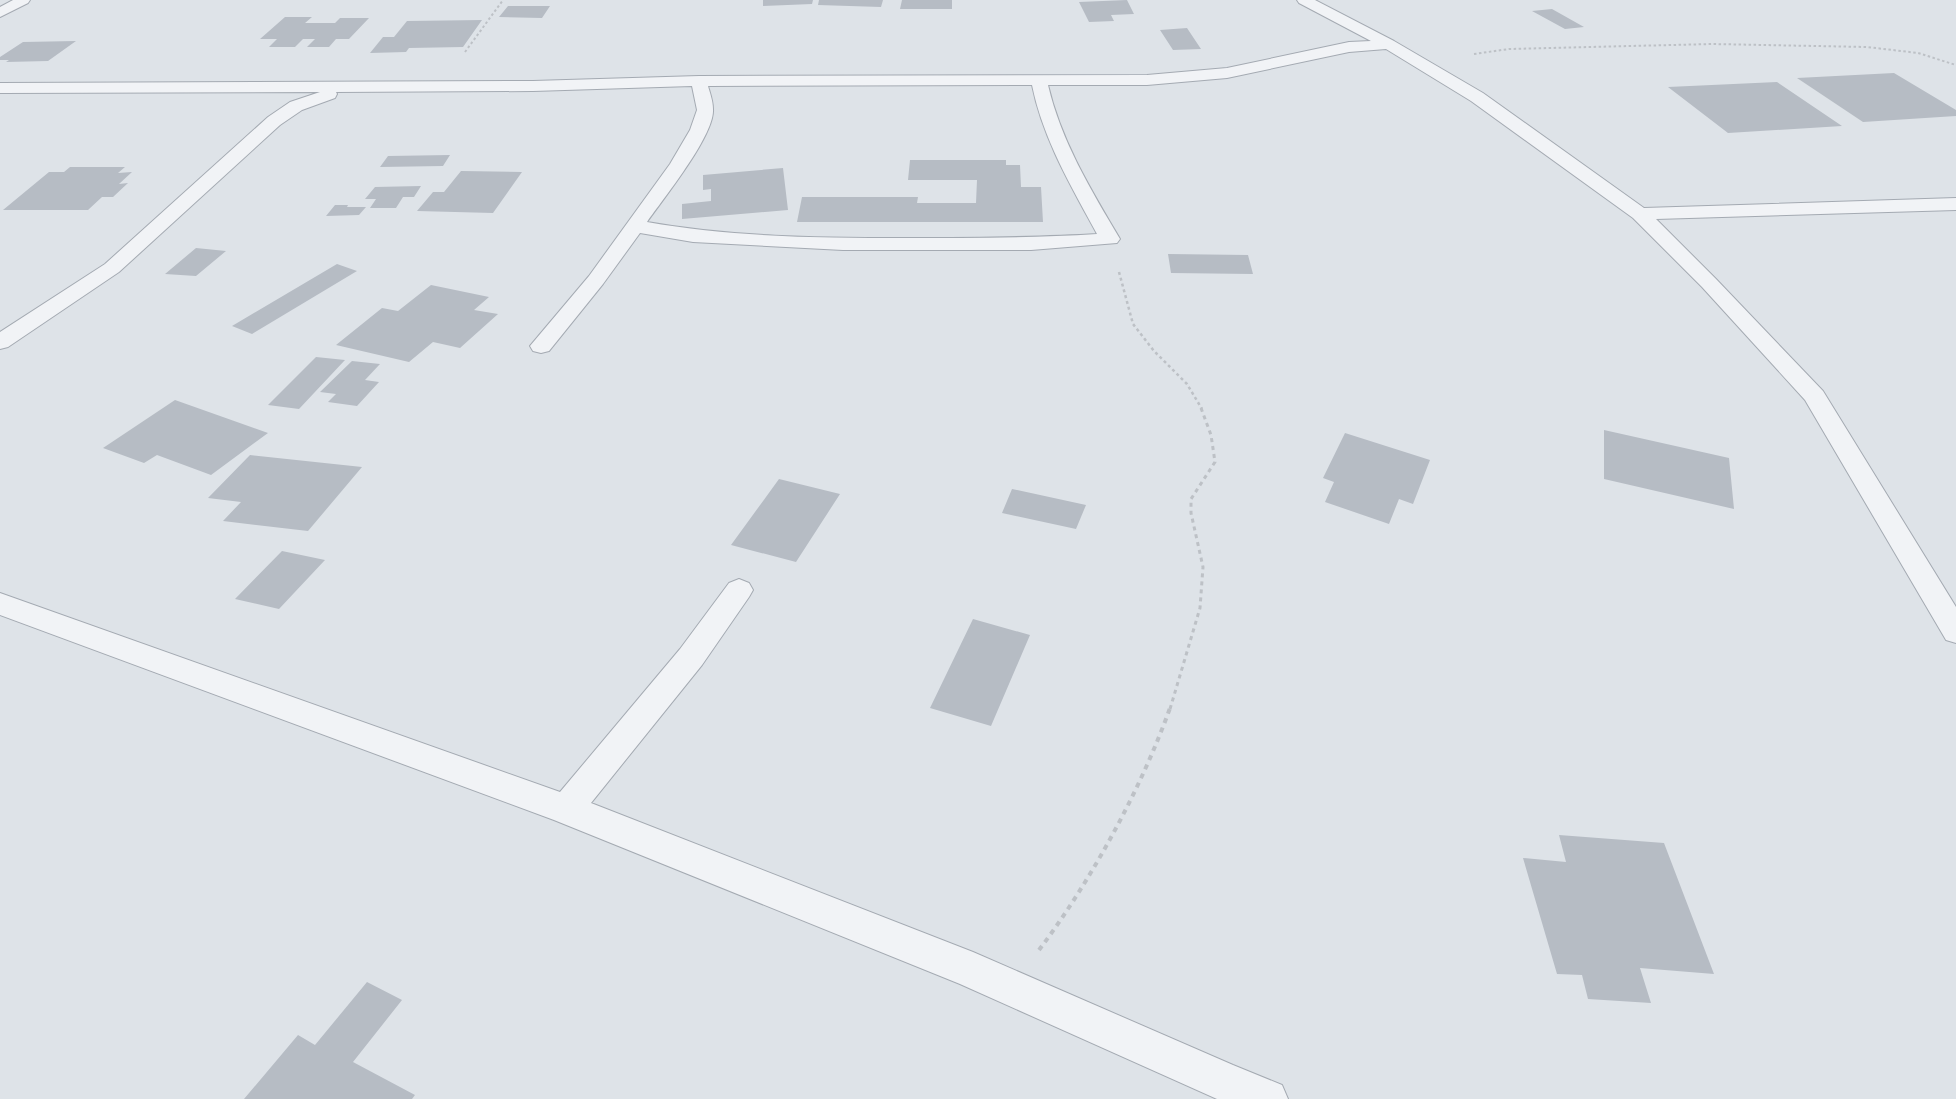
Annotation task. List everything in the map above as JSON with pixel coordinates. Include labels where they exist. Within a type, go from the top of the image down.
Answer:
[{"type":"street","points":[[0,13],[23,0]]},
{"type":"street","points":[[1304,0],[1389,44],[1477,97],[1640,214],[1709,283],[1815,396],[1956,632]]},
{"type":"street","points":[[0,88],[352,87],[699,81],[1147,80],[1227,73],[1349,47],[1389,44]]},
{"type":"street","points":[[635,226],[693,236],[833,243],[1031,244],[1110,239],[1069,165],[1046,113],[1039,80]]},
{"type":"street","points":[[541,346],[596,280],[678,165],[699,130],[705,110],[699,81]]},
{"type":"street","points":[[0,342],[112,268],[274,121],[296,106],[352,87]]},
{"type":"street","points":[[1640,214],[1956,204]]},
{"type":"street","points":[[566,810],[691,657],[739,590]]},
{"type":"street","points":[[0,604],[566,810],[964,968],[1228,1091],[1268,1099]]},
{"type":"path","points":[[438,86],[503,0]]},
{"type":"path","points":[[1419,62],[1509,48],[1712,44],[1867,47],[1918,53],[1956,65]]},
{"type":"path","points":[[1010,988],[1054,930],[1101,854],[1132,796],[1156,747],[1175,695],[1200,608],[1203,567],[1191,513],[1191,499],[1215,462],[1212,435],[1204,413],[1187,384],[1154,351],[1133,324],[1110,239]]},
{"type":"building","points":[[763,0],[813,0],[812,4],[763,6]]},
{"type":"building","points":[[819,0],[883,0],[881,7],[818,5]]},
{"type":"building","points":[[902,0],[952,0],[952,9],[900,9]]},
{"type":"building","points":[[1127,0],[1134,14],[1111,15],[1114,21],[1089,22],[1079,2]]},
{"type":"building","points":[[508,6],[550,6],[542,18],[499,17]]},
{"type":"building","points":[[1552,9],[1584,27],[1565,29],[1532,11]]},
{"type":"building","points":[[285,17],[312,17],[305,23],[335,23],[340,18],[369,18],[349,39],[336,39],[329,47],[307,47],[315,39],[303,39],[295,47],[269,47],[277,39],[260,39]]},
{"type":"building","points":[[482,20],[463,47],[409,48],[406,52],[370,53],[383,37],[394,37],[407,21]]},
{"type":"building","points":[[1187,28],[1201,49],[1173,50],[1160,30]]},
{"type":"building","points":[[76,41],[48,61],[6,62],[9,60],[0,60],[0,57],[23,42]]},
{"type":"building","points":[[1894,73],[1956,110],[1956,116],[1863,122],[1797,78]]},
{"type":"building","points":[[1777,82],[1842,126],[1728,133],[1668,87]]},
{"type":"building","points":[[450,155],[443,166],[380,167],[388,156]]},
{"type":"building","points":[[910,160],[1006,160],[1006,165],[1020,165],[1021,187],[1041,187],[1043,222],[797,222],[802,197],[918,197],[917,203],[976,203],[977,180],[908,180]]},
{"type":"building","points":[[70,167],[125,167],[118,173],[132,172],[119,184],[128,183],[113,197],[102,197],[88,210],[3,210],[49,172],[64,172]]},
{"type":"building","points":[[783,168],[788,210],[682,219],[682,204],[711,201],[711,189],[703,190],[703,175]]},
{"type":"building","points":[[461,171],[522,172],[493,213],[417,211],[433,192],[444,192]]},
{"type":"building","points":[[421,186],[414,197],[403,197],[396,208],[370,208],[376,199],[365,199],[375,187]]},
{"type":"building","points":[[335,205],[366,207],[359,215],[326,216]]},
{"type":"building","points":[[196,248],[226,251],[196,276],[165,274]]},
{"type":"building","points":[[1168,254],[1248,255],[1253,274],[1171,273]]},
{"type":"building","points":[[337,264],[357,271],[252,334],[232,326]]},
{"type":"building","points":[[431,285],[489,297],[474,310],[498,314],[460,348],[433,342],[409,362],[336,345],[382,308],[398,311]]},
{"type":"building","points":[[316,357],[345,360],[299,409],[268,405]]},
{"type":"building","points":[[352,361],[380,364],[365,380],[379,382],[357,406],[328,402],[336,394],[320,392]]},
{"type":"building","points":[[175,400],[268,433],[211,475],[157,455],[144,463],[103,448]]},
{"type":"building","points":[[1604,430],[1729,458],[1734,509],[1604,479]]},
{"type":"building","points":[[1345,433],[1430,460],[1413,504],[1399,499],[1389,524],[1325,502],[1334,482],[1323,478]]},
{"type":"building","points":[[250,455],[362,467],[308,531],[223,521],[241,502],[208,498]]},
{"type":"building","points":[[779,479],[840,494],[796,562],[731,545]]},
{"type":"building","points":[[1012,489],[1086,505],[1076,529],[1002,513]]},
{"type":"building","points":[[282,551],[325,560],[279,609],[235,599]]},
{"type":"building","points":[[973,619],[1030,635],[991,726],[930,708]]},
{"type":"building","points":[[1559,835],[1664,843],[1714,974],[1640,968],[1651,1003],[1588,999],[1582,975],[1557,974],[1523,858],[1566,862]]},
{"type":"building","points":[[367,982],[402,1000],[353,1062],[415,1095],[412,1099],[244,1099],[298,1035],[315,1045]]}]
